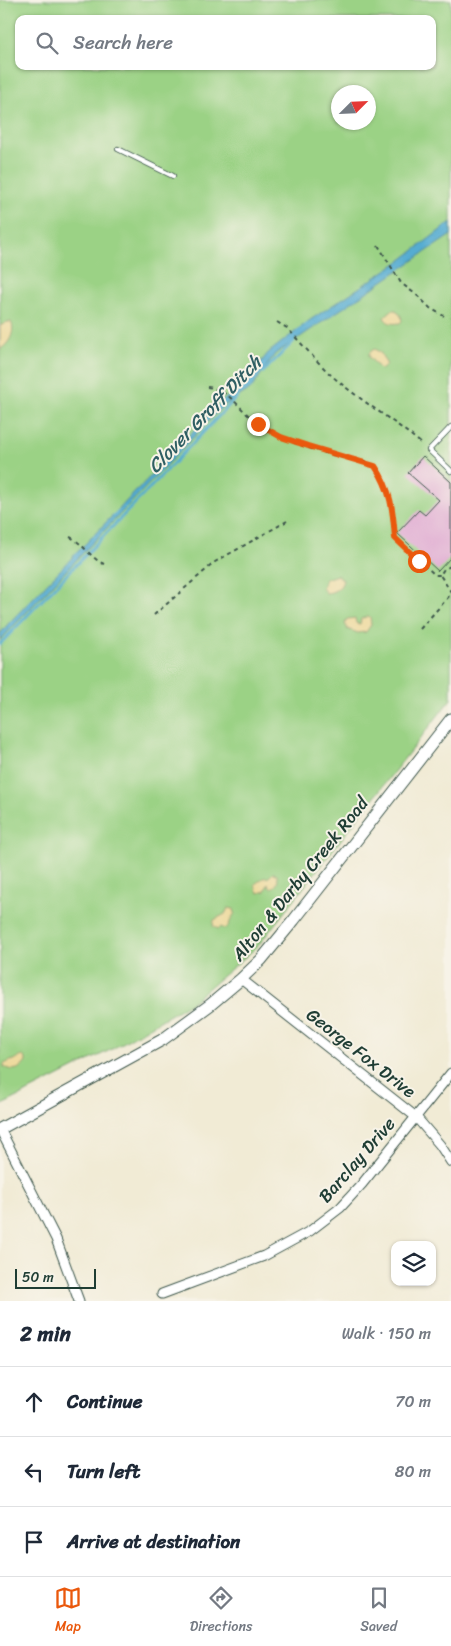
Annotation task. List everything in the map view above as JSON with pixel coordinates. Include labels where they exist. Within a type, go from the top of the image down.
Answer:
[{"type":"street","name":"Alton & Darby Creek Road","points":[[0,1129],[162,1040],[210,1005],[241,979],[261,960],[294,920],[451,719]]},
{"type":"street","name":"George Fox Drive","points":[[241,979],[416,1117],[440,1145],[451,1162]]},
{"type":"street","name":"Barclay Drive","points":[[162,1294],[264,1256],[310,1231],[340,1208],[351,1196],[451,1073]]},
{"type":"street","points":[[0,1129],[56,1238],[79,1301]]},
{"type":"lane","points":[[118,149],[173,176]]},
{"type":"lane","points":[[451,427],[429,450],[451,471]]},
{"type":"path","points":[[378,245],[397,278],[430,308],[444,316]]},
{"type":"path","points":[[277,322],[287,328],[337,380],[429,450]]},
{"type":"path","points":[[207,386],[223,391],[258,424],[281,437],[375,466],[385,483],[394,513],[395,538],[434,575],[440,575]]},
{"type":"path","points":[[154,615],[215,562],[287,521]]},
{"type":"path","points":[[70,537],[76,540],[95,560],[104,564]]},
{"type":"path","points":[[440,575],[451,566]]},
{"type":"path","points":[[420,629],[451,593],[440,575]]},
{"type":"green space","points":[[0,0],[451,0],[451,699],[257,947],[192,1002],[114,1048],[0,1106]]},
{"type":"sand","points":[[392,310],[396,310],[401,316],[402,321],[400,323],[390,323],[385,319],[384,317]]},
{"type":"sand","points":[[11,322],[13,329],[11,337],[0,349],[0,326]]},
{"type":"sand","points":[[374,349],[380,352],[387,365],[381,370],[369,357],[369,353]]},
{"type":"sand","points":[[337,575],[343,580],[341,585],[334,591],[326,593],[322,588],[325,579]]},
{"type":"sand","points":[[370,617],[371,625],[366,632],[358,633],[347,629],[345,623],[347,619],[355,618],[356,623],[360,624],[361,619]]},
{"type":"sand","points":[[273,873],[277,874],[278,881],[276,885],[270,888],[268,884],[265,891],[259,893],[255,884]]},
{"type":"sand","points":[[228,908],[234,909],[235,913],[226,929],[220,927],[218,929],[213,926],[214,920],[225,914]]},
{"type":"sand","points":[[23,1056],[26,1062],[19,1068],[13,1070],[4,1067],[4,1064]]},
{"type":"water","points":[[451,222],[451,235],[275,354],[251,389],[223,406],[0,640],[0,634],[8,624],[221,402],[243,385],[268,353],[310,320],[400,261]]},
{"type":"building","points":[[423,456],[451,482],[451,557],[438,571],[397,533],[419,510],[425,515],[439,500],[408,473]]},
{"type":"waterway","name":"Clover Groff Ditch","points":[[263,372],[294,341]]},
{"type":"waterway","name":"Clover Groff Ditch","points":[[0,644],[237,397]]},
{"type":"route","points":[[258,424],[281,437],[375,466],[385,483],[394,513],[395,538],[419,561]]}]
